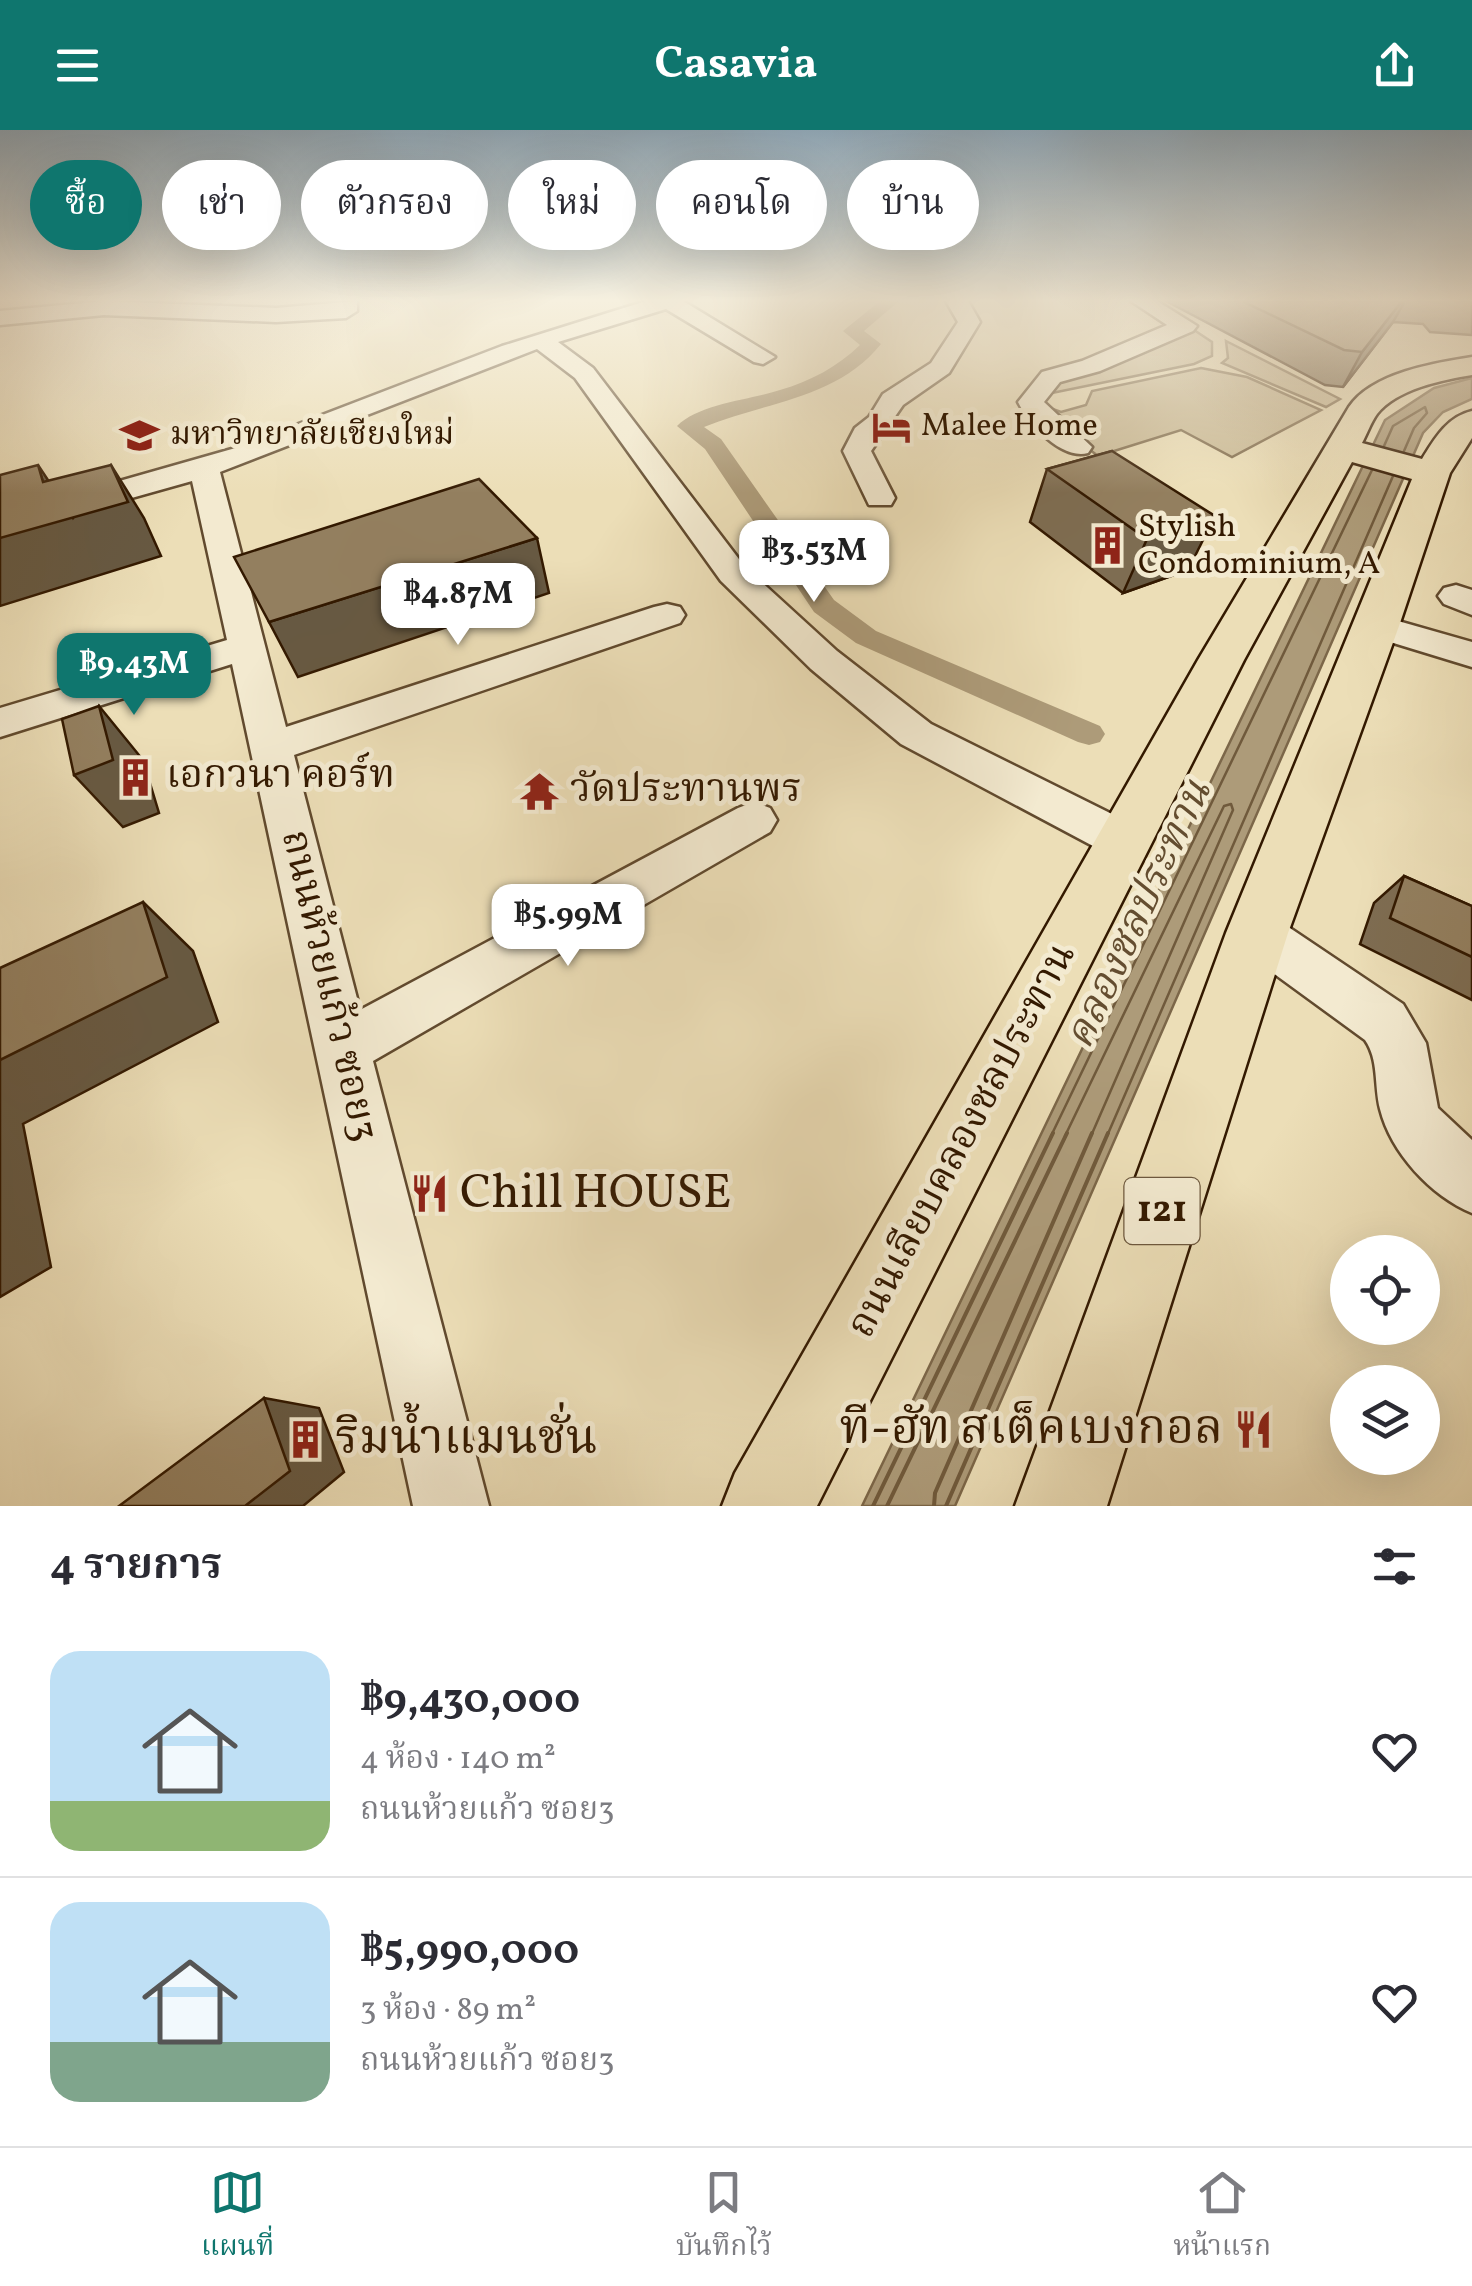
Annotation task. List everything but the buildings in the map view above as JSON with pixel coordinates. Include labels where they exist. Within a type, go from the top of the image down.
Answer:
[{"type":"main road","name":"ถนนเลียบคลองชลประทาน","points":[[768,1506],[1220,660],[1350,450],[1365,407],[1383,394],[1433,372],[1472,366]]},
{"type":"main road","name":"121","points":[[1060,1506],[1258,933],[1377,626],[1423,470],[1472,421]]},
{"type":"main road","points":[[1350,450],[1423,470]]},
{"type":"street","points":[[106,521],[479,365]]},
{"type":"street","points":[[574,365],[584,373],[733,574],[824,660],[916,734],[1124,841]]},
{"type":"street","points":[[880,498],[857,451],[864,434],[880,422],[892,400],[942,365]]},
{"type":"street","points":[[1078,446],[1038,415],[1032,402],[1051,376],[1093,365]]},
{"type":"street","points":[[0,526],[207,478]]},
{"type":"street","name":"ถนนห้วยแก้ว ซอย3","points":[[207,478],[451,1506]]},
{"type":"street","points":[[271,747],[667,615]]},
{"type":"street","points":[[1377,626],[1472,655]]},
{"type":"street","points":[[0,723],[247,646]]},
{"type":"street","points":[[343,1048],[754,820]]},
{"type":"street","points":[[1258,933],[1384,1022],[1399,1042],[1409,1109],[1417,1128],[1472,1182]]},
{"type":"shaded area","points":[[1089,365],[1188,365],[1047,394],[1065,374]]},
{"type":"shaded area","points":[[1227,365],[1274,365],[1340,399],[1326,407]]},
{"type":"shaded area","points":[[1201,368],[1247,377],[1321,410],[1232,457],[1181,430],[1098,456],[1044,414],[1042,405],[1061,412],[1086,405],[1092,391]]},
{"type":"water","points":[[1472,378],[1472,399],[1443,412],[1423,433],[955,1506],[862,1506],[1385,420],[1434,388]]},
{"type":"waterway","points":[[850,365],[809,387],[688,426],[713,444],[824,606],[866,637],[1089,734]]},
{"type":"place","name":"Malee Home","points":[[891,427]]},
{"type":"place","name":"มหาวิทยาลัยเชียงใหม่","points":[[140,436]]},
{"type":"place","name":"Stylish Condominium, A","points":[[1108,546]]},
{"type":"place","name":"เอกวนา คอร์ท","points":[[136,777]]},
{"type":"place","name":"วัดประทานพร","points":[[540,791]]},
{"type":"place","name":"Chill HOUSE","points":[[430,1194]]},
{"type":"place","name":"ที-ฮัท สเต็คเบงกอล","points":[[1253,1430]]},
{"type":"place","name":"ริมน้ำแมนชั่น","points":[[305,1440]]},
{"type":"water label","name":"คลองชลประทาน","points":[[1140,915]]}]
